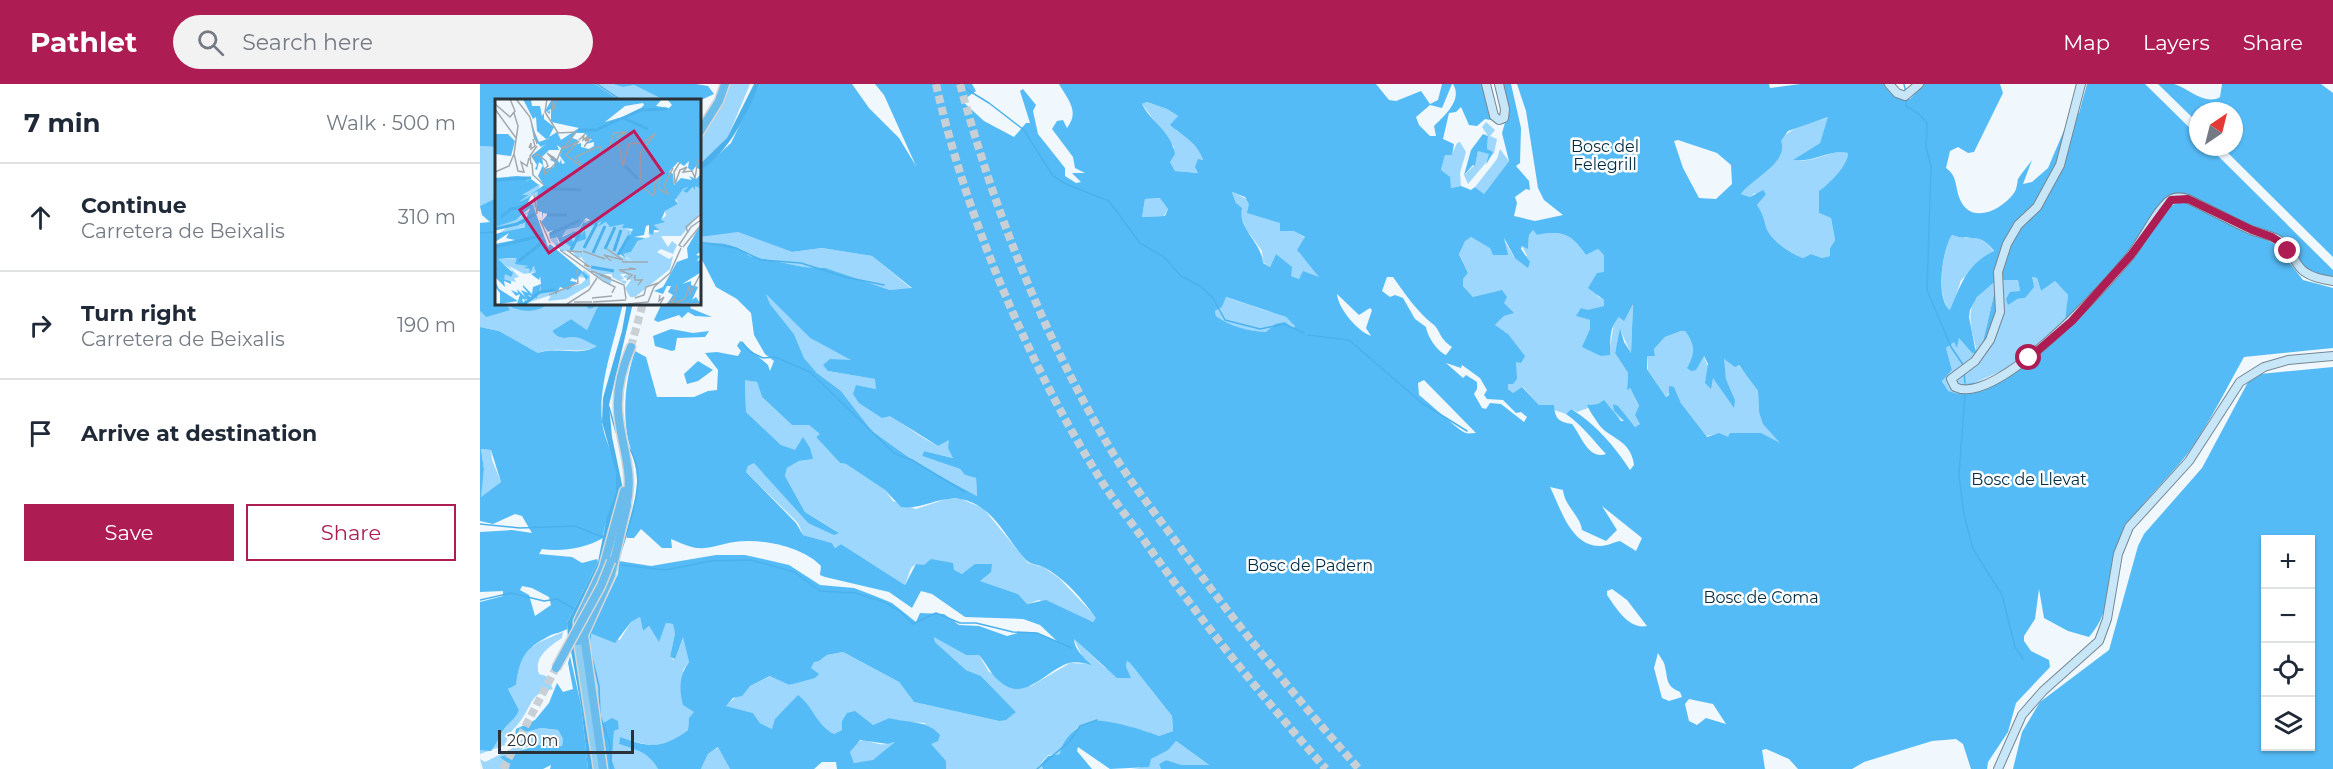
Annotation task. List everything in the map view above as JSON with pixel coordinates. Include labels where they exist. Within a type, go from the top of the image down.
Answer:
[{"type":"highway","points":[[700,131],[719,101],[725,84]]},
{"type":"highway","points":[[603,769],[584,635],[609,582],[627,505],[630,483],[618,400],[622,370],[631,347]]},
{"type":"highway","points":[[578,641],[578,621],[600,576],[621,505],[627,479],[627,452]]},
{"type":"highway","points":[[556,668],[601,586],[611,561],[627,505]]},
{"type":"main road","points":[[1486,84],[1494,116],[1499,120],[1504,118],[1505,109],[1499,84]]},
{"type":"main road","points":[[1889,84],[1897,93],[1905,96],[1919,84]]},
{"type":"main road","points":[[2081,84],[2060,165],[2037,207],[2018,225],[2007,244],[1998,272],[2000,312],[1990,340],[1976,362],[1952,377],[1950,381],[1955,387],[1966,390],[1991,383],[2029,358],[2072,321],[2131,255],[2166,203],[2177,197],[2188,199],[2252,230],[2272,237],[2283,244],[2300,270],[2315,278],[2333,281]]},
{"type":"main road","points":[[1998,769],[2022,715],[2043,691],[2099,641],[2107,619],[2118,554],[2130,527],[2189,461],[2240,382],[2264,367],[2288,360],[2333,356]]},
{"type":"main road","points":[[578,641],[598,769]]},
{"type":"shaded area","points":[[595,84],[617,84],[623,87],[634,85],[662,99],[618,99]]},
{"type":"shaded area","points":[[730,84],[750,84],[727,139],[700,164],[700,139],[717,113]]},
{"type":"shaded area","points":[[754,84],[760,84],[728,143],[700,171],[700,164],[727,138]]},
{"type":"shaded area","points":[[1147,102],[1167,109],[1179,117],[1176,130],[1193,141],[1203,156],[1199,173],[1175,171],[1170,162],[1174,147],[1142,104]]},
{"type":"shaded area","points":[[1829,117],[1820,143],[1794,160],[1808,160],[1841,152],[1848,153],[1833,179],[1819,191],[1819,213],[1831,218],[1835,240],[1830,248],[1830,256],[1822,258],[1811,254],[1803,258],[1787,250],[1768,232],[1757,205],[1761,200],[1755,193],[1750,197],[1741,194],[1772,166],[1783,137],[1794,129]]},
{"type":"shaded area","points":[[1486,122],[1495,130],[1490,136],[1497,139],[1494,153],[1468,184],[1464,175],[1475,165],[1478,151],[1493,153],[1487,149],[1488,136],[1482,127]]},
{"type":"shaded area","points":[[1460,142],[1466,152],[1460,173],[1461,186],[1451,188],[1441,170],[1445,155],[1452,154],[1457,143]]},
{"type":"shaded area","points":[[480,146],[495,147],[495,198],[480,206]]},
{"type":"shaded area","points":[[1500,149],[1509,161],[1484,194],[1475,187],[1497,159]]},
{"type":"shaded area","points":[[1232,192],[1280,223],[1281,231],[1294,230],[1305,238],[1299,253],[1320,278],[1303,272],[1299,279],[1291,276],[1276,254],[1270,267],[1263,262],[1262,251],[1246,229]]},
{"type":"shaded area","points":[[1161,198],[1168,209],[1164,216],[1142,217],[1145,199]]},
{"type":"shaded area","points":[[1533,230],[1537,235],[1554,233],[1566,235],[1576,242],[1586,255],[1598,249],[1605,255],[1604,273],[1597,296],[1604,300],[1604,306],[1577,316],[1590,320],[1590,329],[1583,346],[1589,349],[1610,348],[1614,322],[1620,316],[1625,316],[1633,303],[1631,354],[1620,329],[1615,353],[1628,373],[1627,389],[1630,388],[1639,407],[1640,424],[1635,427],[1614,404],[1614,411],[1625,422],[1598,404],[1588,405],[1588,408],[1577,412],[1571,409],[1566,414],[1554,410],[1553,405],[1539,405],[1523,387],[1513,393],[1508,389],[1507,333],[1494,326],[1504,316],[1513,313],[1484,297],[1473,297],[1463,286],[1463,279],[1468,273],[1459,253],[1465,240],[1471,237],[1507,255],[1503,238],[1514,257],[1527,256],[1522,246],[1528,248],[1529,235]]},
{"type":"shaded area","points":[[727,231],[738,232],[792,252],[822,248],[872,256],[912,289],[890,290],[826,268],[804,267],[749,256],[739,248],[726,244],[700,244],[700,237]]},
{"type":"shaded area","points":[[1952,235],[1984,241],[1994,252],[1961,280],[1951,311],[1943,296],[1942,274],[1945,252]]},
{"type":"shaded area","points":[[2031,277],[2037,278],[2041,291],[2055,281],[2068,295],[2066,322],[2008,368],[1970,385],[1958,395],[1947,391],[1942,380],[1952,370],[1946,348],[1954,341],[1957,347],[1959,337],[1972,353],[1976,348],[1970,319],[1977,297],[1993,282],[1996,286],[1983,342],[1997,290],[2003,280],[2018,280],[2020,291],[2017,299],[2025,298]]},
{"type":"shaded area","points":[[765,292],[810,338],[854,361],[828,371],[876,379],[876,389],[856,385],[895,418],[927,440],[938,446],[949,439],[954,458],[924,451],[922,456],[960,469],[965,475],[976,478],[977,496],[918,464],[872,431],[841,391],[817,373],[804,358],[794,334],[770,304]]},
{"type":"shaded area","points":[[1225,297],[1286,317],[1295,325],[1293,328],[1275,324],[1267,332],[1234,326],[1216,316],[1215,311],[1222,307]]},
{"type":"shaded area","points":[[506,304],[543,308],[551,304],[585,304],[589,308],[599,305],[587,330],[571,319],[552,331],[562,338],[575,337],[598,346],[583,350],[553,350],[538,353],[499,331],[480,327],[480,311],[486,317]]},
{"type":"shaded area","points":[[627,304],[633,304],[609,405],[612,437],[623,489],[610,524],[607,548],[568,639],[567,623],[598,562],[607,516],[616,493],[616,472],[602,422],[603,398],[622,331]]},
{"type":"shaded area","points":[[1685,331],[1693,342],[1696,370],[1703,355],[1713,378],[1735,400],[1726,379],[1723,359],[1738,365],[1747,375],[1758,391],[1759,412],[1782,445],[1751,433],[1732,433],[1728,438],[1717,434],[1706,436],[1681,403],[1674,387],[1666,397],[1648,370],[1647,356],[1655,356],[1654,349],[1665,337]]},
{"type":"shaded area","points":[[745,379],[757,382],[762,397],[792,425],[809,425],[821,434],[816,437],[840,463],[846,464],[885,490],[893,501],[916,509],[946,499],[961,499],[983,508],[1028,563],[1043,567],[1059,578],[1097,618],[1093,622],[1039,600],[1027,604],[1018,594],[979,581],[990,572],[963,574],[916,564],[911,568],[905,585],[841,544],[835,548],[832,543],[803,535],[798,523],[746,472],[748,466],[754,462],[808,523],[838,532],[805,512],[785,476],[787,468],[799,461],[813,459],[781,445],[746,412]]},
{"type":"shaded area","points":[[481,449],[491,450],[492,460],[501,482],[480,498],[484,469]]},
{"type":"shaded area","points":[[640,617],[643,631],[649,626],[659,641],[666,623],[674,624],[675,633],[670,657],[674,660],[683,635],[689,662],[683,670],[694,712],[689,719],[688,730],[662,744],[648,745],[620,738],[619,744],[646,755],[658,769],[615,769],[612,760],[614,731],[619,729],[618,721],[608,720],[601,724],[587,643],[590,633],[620,640],[631,622]]},
{"type":"shaded area","points":[[563,632],[562,638],[540,657],[538,662],[539,674],[546,676],[553,689],[534,698],[505,745],[480,754],[480,750],[491,750],[504,729],[518,713],[519,710],[508,689],[516,685],[524,655],[535,645]]},
{"type":"shaded area","points":[[934,636],[966,655],[979,655],[989,672],[1031,686],[1070,663],[1091,664],[1082,656],[1073,638],[1105,668],[1126,667],[1127,661],[1130,663],[1172,716],[1173,731],[1159,736],[1097,722],[1082,725],[1071,735],[1061,754],[1048,755],[1041,763],[1043,769],[864,769],[872,761],[854,763],[850,752],[858,742],[893,743],[926,723],[904,722],[889,718],[873,725],[863,720],[834,734],[823,729],[815,716],[772,729],[760,723],[753,713],[725,706],[750,686],[771,676],[789,685],[801,681],[814,661],[819,661],[827,655],[843,652],[899,682],[914,702],[999,721],[1016,712],[981,676],[966,670],[935,642]]},
{"type":"shaded area","points":[[575,643],[595,769],[588,769],[581,705],[571,651]]},
{"type":"shaded area","points":[[541,728],[558,730],[563,739],[562,746],[549,743],[523,748],[509,769],[483,769],[480,759],[485,762],[515,747],[524,737],[523,733]]},
{"type":"shaded area","points":[[1176,741],[1210,766],[1182,765],[1166,760],[1159,764],[1161,769],[1131,769],[1139,768]]},
{"type":"shaded area","points":[[719,747],[730,769],[701,769],[708,754]]},
{"type":"green space","points":[[480,84],[595,84],[618,99],[495,99],[495,147],[480,146]]},
{"type":"green space","points":[[614,84],[696,84],[708,86],[714,94],[700,101],[662,99],[634,85],[623,87]]},
{"type":"green space","points":[[760,84],[852,84],[869,108],[899,138],[916,166],[884,95],[875,84],[972,84],[976,91],[962,101],[984,121],[1014,137],[1026,123],[1030,123],[1020,91],[1023,89],[1036,105],[1033,111],[1038,134],[1065,168],[1065,176],[1076,183],[1081,182],[1072,173],[1085,173],[1075,168],[1073,157],[1052,129],[1057,121],[1063,120],[1067,128],[1073,111],[1059,84],[1376,84],[1389,100],[1396,101],[1421,91],[1430,104],[1438,100],[1442,84],[1452,84],[1442,108],[1430,105],[1416,117],[1419,125],[1430,136],[1436,136],[1434,126],[1447,113],[1456,96],[1453,84],[1483,84],[1490,104],[1491,120],[1485,119],[1477,126],[1469,125],[1461,107],[1456,112],[1449,113],[1443,139],[1454,144],[1452,155],[1445,155],[1441,170],[1450,177],[1451,188],[1461,186],[1471,190],[1475,187],[1484,194],[1509,161],[1502,133],[1509,109],[1503,84],[1511,84],[1521,128],[1520,163],[1516,166],[1529,181],[1530,190],[1526,189],[1515,197],[1517,203],[1514,216],[1535,221],[1563,215],[1544,200],[1538,188],[1526,111],[1517,84],[1769,84],[1770,88],[1800,84],[1885,84],[1902,100],[1910,99],[1924,84],[2000,84],[2003,93],[1974,152],[1968,153],[1958,147],[1950,151],[1946,168],[1954,177],[1964,206],[1970,211],[1985,213],[1994,210],[2008,200],[2015,191],[2018,179],[2032,160],[2023,184],[2032,182],[2048,168],[2071,114],[2079,113],[2087,84],[2145,84],[2189,127],[2189,156],[2218,156],[2333,270],[2333,278],[2316,275],[2301,267],[2279,239],[2184,195],[2165,201],[2151,230],[2167,207],[2183,201],[2275,244],[2303,280],[2333,288],[2333,348],[2244,357],[2191,449],[2142,505],[2125,530],[2115,555],[2103,615],[2089,637],[2068,631],[2044,618],[2039,589],[2035,619],[2024,636],[2024,641],[2031,651],[2049,660],[2050,667],[2016,703],[2008,732],[1988,762],[1987,769],[1971,769],[1963,744],[1956,739],[1932,741],[1864,762],[1852,769],[1798,769],[1789,759],[1766,749],[1762,750],[1765,769],[1161,769],[1159,764],[1166,760],[1182,765],[1209,765],[1176,741],[1168,750],[1151,759],[1149,767],[1110,769],[1078,747],[1077,751],[1092,769],[1043,769],[1041,764],[1048,756],[1060,754],[1068,737],[1089,722],[1117,724],[1159,736],[1173,731],[1172,716],[1130,663],[1127,661],[1126,667],[1131,678],[1117,678],[1074,639],[1078,650],[1092,665],[1069,663],[1020,689],[1012,688],[999,681],[979,655],[966,655],[934,637],[935,642],[966,670],[981,676],[1016,712],[1006,720],[999,721],[914,702],[899,682],[843,652],[827,655],[814,662],[811,668],[819,674],[815,678],[789,685],[770,676],[750,686],[742,696],[733,698],[726,706],[753,713],[760,723],[772,729],[775,719],[798,695],[823,726],[834,734],[842,730],[842,721],[847,713],[855,711],[873,725],[889,718],[923,724],[940,735],[938,741],[931,744],[946,761],[946,769],[837,769],[836,762],[822,762],[814,769],[730,769],[718,747],[708,754],[701,769],[658,769],[646,755],[619,744],[620,737],[655,745],[671,741],[688,730],[689,718],[694,712],[683,705],[681,688],[683,672],[689,662],[683,637],[675,659],[670,657],[675,633],[673,624],[666,623],[659,642],[649,626],[643,631],[640,617],[631,622],[615,643],[590,633],[618,574],[619,561],[651,566],[716,555],[745,555],[789,565],[820,585],[854,588],[875,596],[892,603],[916,622],[920,613],[944,614],[959,625],[979,626],[1007,636],[1022,632],[1037,633],[1058,642],[1040,625],[1023,619],[965,617],[932,594],[921,591],[912,608],[889,592],[820,575],[821,566],[813,559],[780,545],[745,541],[697,548],[671,539],[672,548],[662,548],[641,529],[634,538],[627,538],[637,477],[627,434],[625,402],[627,381],[635,351],[646,357],[657,397],[694,397],[717,390],[718,370],[705,353],[717,352],[738,356],[741,351],[737,346],[740,341],[768,365],[770,371],[774,361],[765,354],[754,335],[751,313],[737,299],[716,287],[700,256],[700,243],[726,244],[739,248],[749,256],[804,267],[826,268],[890,290],[912,288],[872,256],[822,248],[792,252],[738,232],[700,237],[700,171],[731,143]],"holes":[[[1147,102],[1167,109],[1178,116],[1170,125],[1190,140],[1201,154],[1203,160],[1198,159],[1195,167],[1198,173],[1175,171],[1170,162],[1175,154],[1173,146],[1142,104]],[[1828,117],[1820,143],[1793,160],[1808,160],[1835,153],[1848,153],[1833,179],[1819,191],[1819,213],[1831,218],[1835,240],[1830,248],[1830,256],[1822,258],[1811,254],[1803,258],[1787,250],[1768,232],[1757,205],[1766,194],[1763,190],[1750,197],[1741,194],[1775,163],[1782,149],[1781,141],[1788,131]],[[1678,140],[1717,153],[1731,165],[1732,184],[1716,199],[1699,198],[1683,168],[1674,141]],[[1232,192],[1245,197],[1249,204],[1247,213],[1280,223],[1280,231],[1294,231],[1305,237],[1297,250],[1319,277],[1303,271],[1299,279],[1291,276],[1292,267],[1276,254],[1270,267],[1263,263],[1259,249],[1243,222],[1242,208],[1236,203]],[[1160,198],[1168,209],[1165,216],[1142,217],[1145,199]],[[1533,230],[1537,235],[1554,233],[1566,235],[1576,242],[1586,255],[1598,249],[1604,255],[1604,272],[1597,273],[1588,288],[1604,300],[1604,306],[1588,310],[1581,308],[1576,316],[1590,320],[1590,329],[1582,347],[1601,356],[1610,355],[1613,326],[1619,317],[1624,321],[1633,304],[1631,353],[1624,342],[1620,328],[1615,353],[1628,373],[1627,390],[1630,388],[1639,406],[1635,415],[1640,424],[1635,427],[1618,406],[1613,404],[1614,411],[1624,421],[1621,421],[1604,400],[1598,404],[1587,405],[1600,426],[1629,450],[1634,465],[1630,470],[1604,436],[1571,409],[1566,414],[1606,454],[1600,455],[1590,450],[1572,424],[1558,419],[1554,405],[1539,405],[1522,387],[1513,393],[1508,389],[1508,384],[1513,384],[1517,379],[1516,362],[1521,363],[1525,356],[1508,334],[1495,325],[1504,316],[1514,313],[1504,303],[1507,297],[1502,290],[1473,297],[1463,286],[1463,279],[1468,273],[1459,254],[1465,241],[1471,237],[1490,248],[1493,255],[1508,255],[1504,238],[1515,258],[1528,268],[1530,262],[1521,249],[1522,246],[1528,249],[1529,235]],[[1952,235],[1979,239],[1994,251],[1977,262],[1971,269],[1950,310],[1945,304],[1941,285],[1945,252]],[[1387,277],[1393,277],[1417,309],[1452,347],[1446,355],[1433,343],[1426,327],[1415,319],[1403,298],[1395,295],[1390,297],[1382,291]],[[2032,277],[2037,278],[2041,291],[2055,281],[2068,295],[2065,322],[2001,372],[1987,379],[1957,384],[1958,394],[1948,391],[1942,381],[1952,370],[1946,348],[1954,342],[1957,348],[1959,338],[1972,353],[1976,353],[1969,317],[1977,297],[1993,283],[1996,286],[1983,342],[1985,343],[1998,313],[1997,290],[2003,280],[2018,280],[2020,291],[2010,292],[2006,299],[2008,305],[2017,299],[2025,298],[2034,287]],[[766,294],[810,338],[851,360],[830,359],[823,365],[828,371],[875,379],[876,389],[856,385],[853,394],[859,403],[882,418],[890,416],[938,446],[949,440],[948,448],[953,458],[924,451],[922,456],[960,469],[965,475],[976,478],[977,496],[918,464],[872,431],[841,391],[817,373],[804,358],[794,334],[770,304]],[[1337,294],[1359,315],[1370,308],[1372,310],[1366,328],[1371,336],[1349,318]],[[1226,297],[1286,317],[1295,326],[1293,328],[1285,322],[1275,324],[1266,332],[1240,328],[1216,316],[1215,311],[1222,307]],[[1685,331],[1691,340],[1693,349],[1687,368],[1691,371],[1696,370],[1704,356],[1708,364],[1705,383],[1711,389],[1713,378],[1734,408],[1735,400],[1726,379],[1724,359],[1735,367],[1739,365],[1758,391],[1759,412],[1763,424],[1780,443],[1761,433],[1730,433],[1728,437],[1719,433],[1707,437],[1681,403],[1674,387],[1669,386],[1669,395],[1666,397],[1647,369],[1647,356],[1655,356],[1654,349],[1665,337]],[[1446,363],[1461,368],[1462,365],[1480,378],[1487,390],[1484,395],[1487,399],[1503,400],[1516,413],[1521,412],[1527,417],[1524,422],[1501,404],[1490,403],[1486,409],[1482,408],[1474,394],[1477,382],[1466,375],[1463,378]],[[745,380],[757,382],[762,397],[792,425],[809,425],[820,434],[816,437],[840,463],[846,464],[885,490],[901,507],[916,507],[945,499],[960,499],[981,508],[998,524],[1026,560],[1051,571],[1066,583],[1096,618],[1093,622],[1046,600],[1027,604],[1018,594],[980,581],[991,572],[992,564],[975,564],[962,574],[954,570],[953,563],[931,559],[924,565],[916,564],[905,585],[841,544],[835,548],[832,543],[803,535],[796,523],[746,472],[748,466],[754,463],[808,523],[834,535],[839,533],[805,512],[785,476],[787,468],[799,461],[813,459],[810,448],[803,437],[795,450],[781,445],[746,412]],[[1424,380],[1476,433],[1463,431],[1419,395],[1418,383]],[[1550,487],[1563,490],[1582,530],[1606,541],[1617,530],[1602,506],[1642,538],[1636,551],[1620,541],[1603,546],[1591,545],[1582,540],[1568,525]],[[1612,589],[1627,600],[1647,626],[1634,625],[1629,621],[1619,612],[1607,595],[1607,591]],[[1658,653],[1664,664],[1668,682],[1680,692],[1682,697],[1669,701],[1662,698],[1654,668]],[[1689,699],[1713,704],[1726,724],[1706,718],[1697,725],[1689,721],[1685,704]],[[860,740],[888,744],[895,742],[873,760],[854,763],[850,752]]]},
{"type":"green space","points":[[2158,84],[2174,84],[2208,99],[2220,97],[2222,84],[2321,84],[2333,93],[2333,257],[2231,156],[2243,156],[2243,102],[2189,102],[2189,114]]},
{"type":"green space","points":[[1483,134],[1488,136],[1487,149],[1493,152],[1486,165],[1489,154],[1478,151],[1475,166],[1473,165],[1464,175],[1471,150]]},
{"type":"green space","points":[[495,198],[495,304],[551,304],[530,311],[519,310],[507,305],[510,310],[486,317],[480,311],[480,223],[490,222],[482,215],[480,206]]},
{"type":"green space","points":[[585,304],[623,304],[608,362],[601,407],[603,429],[618,476],[617,491],[603,538],[574,548],[542,549],[539,554],[572,557],[582,563],[597,559],[598,562],[567,623],[567,629],[534,645],[525,655],[519,668],[516,685],[508,689],[519,710],[518,713],[504,729],[491,751],[480,750],[480,602],[503,596],[503,591],[480,592],[480,532],[512,530],[532,533],[522,516],[515,514],[493,524],[480,521],[480,327],[499,331],[538,353],[553,350],[583,351],[597,346],[575,337],[559,337],[552,331],[571,319],[587,330],[598,306],[589,309]],"holes":[[[481,449],[491,450],[501,482],[481,497],[484,469]],[[522,586],[532,588],[549,597],[551,605],[535,616],[529,595],[520,590]]]},
{"type":"green space","points":[[662,304],[692,304],[690,308],[712,317],[695,316],[688,312],[682,318],[679,315],[658,322],[654,320]]},
{"type":"green space","points":[[671,329],[693,333],[709,331],[705,337],[677,338],[675,350],[672,351],[655,346],[653,336]]},
{"type":"green space","points":[[698,361],[713,370],[698,381],[687,384],[684,374]]},
{"type":"green space","points":[[2333,367],[2333,769],[2013,769],[2022,732],[2040,702],[2109,650],[2138,546],[2144,534],[2202,468],[2248,382],[2260,374]]},
{"type":"green space","points":[[570,656],[581,705],[588,769],[550,769],[551,765],[543,769],[509,769],[510,765],[500,757],[538,745],[562,746],[563,739],[558,730],[541,728],[515,735],[516,729],[535,720],[549,703],[557,683],[563,692],[573,689],[568,663]]},
{"type":"green space","points":[[612,718],[618,721],[619,729],[614,731],[612,760],[615,769],[604,769],[601,724]]},
{"type":"waterway","points":[[597,84],[620,99]]},
{"type":"waterway","points":[[958,84],[989,103],[1024,130],[1053,176],[1068,185],[1109,201],[1140,243],[1164,257],[1181,276],[1200,286],[1213,298],[1225,320],[1260,329],[1284,324],[1304,333]]},
{"type":"waterway","points":[[1904,84],[1906,93]]},
{"type":"waterway","points":[[1906,98],[1906,106],[1919,114],[1927,123],[1926,147],[1931,166],[1927,290],[1951,347],[1964,366]]},
{"type":"waterway","points":[[480,233],[495,232]]},
{"type":"waterway","points":[[700,242],[736,248],[761,260],[801,263],[845,277],[884,285]]},
{"type":"waterway","points":[[1308,335],[1349,340],[1422,403],[1467,431]]},
{"type":"waterway","points":[[742,342],[750,352],[763,358],[775,357],[810,372],[895,454],[912,460],[965,492]]},
{"type":"waterway","points":[[1964,373],[1965,383]]},
{"type":"waterway","points":[[1965,393],[1959,475],[1964,515],[1973,549],[2002,595],[2015,647],[2023,659]]},
{"type":"waterway","points":[[609,407],[616,432]]},
{"type":"waterway","points":[[620,555],[638,485],[634,457],[627,445]]},
{"type":"waterway","points":[[480,524],[520,528],[575,526],[602,537]]},
{"type":"waterway","points":[[622,565],[666,570],[710,561],[751,560],[794,572],[820,591],[855,593],[884,602],[900,611],[913,624],[936,613],[960,623],[976,623],[1013,632],[1037,633],[1072,648]]},
{"type":"waterway","points":[[480,600],[511,593],[544,601],[557,599],[574,609]]},
{"type":"waterway","points":[[591,630],[589,645],[599,686],[600,715],[610,745],[611,769]]},
{"type":"waterway","points":[[1037,769],[1070,741],[1080,726],[1097,720]]},
{"type":"tunnel","points":[[936,84],[948,133],[981,234],[1022,334],[1070,428],[1108,491],[1190,603],[1256,688],[1326,769]]},
{"type":"tunnel","points":[[960,84],[989,180],[1024,275],[1066,367],[1114,455],[1201,576],[1289,688],[1359,769]]},
{"type":"tunnel","points":[[631,347],[643,304]]},
{"type":"tunnel","points":[[503,769],[556,668]]},
{"type":"route","points":[[2029,358],[2072,321],[2131,255],[2166,203],[2177,197],[2188,199],[2252,230],[2272,237],[2280,241],[2288,251]]},
{"type":"park label","name":"Bosc del Felegrill","points":[[1605,155]]},
{"type":"park label","name":"Bosc de Llevat","points":[[2029,479]]},
{"type":"park label","name":"Bosc de Padern","points":[[1310,565]]},
{"type":"park label","name":"Bosc de Coma","points":[[1761,597]]}]
